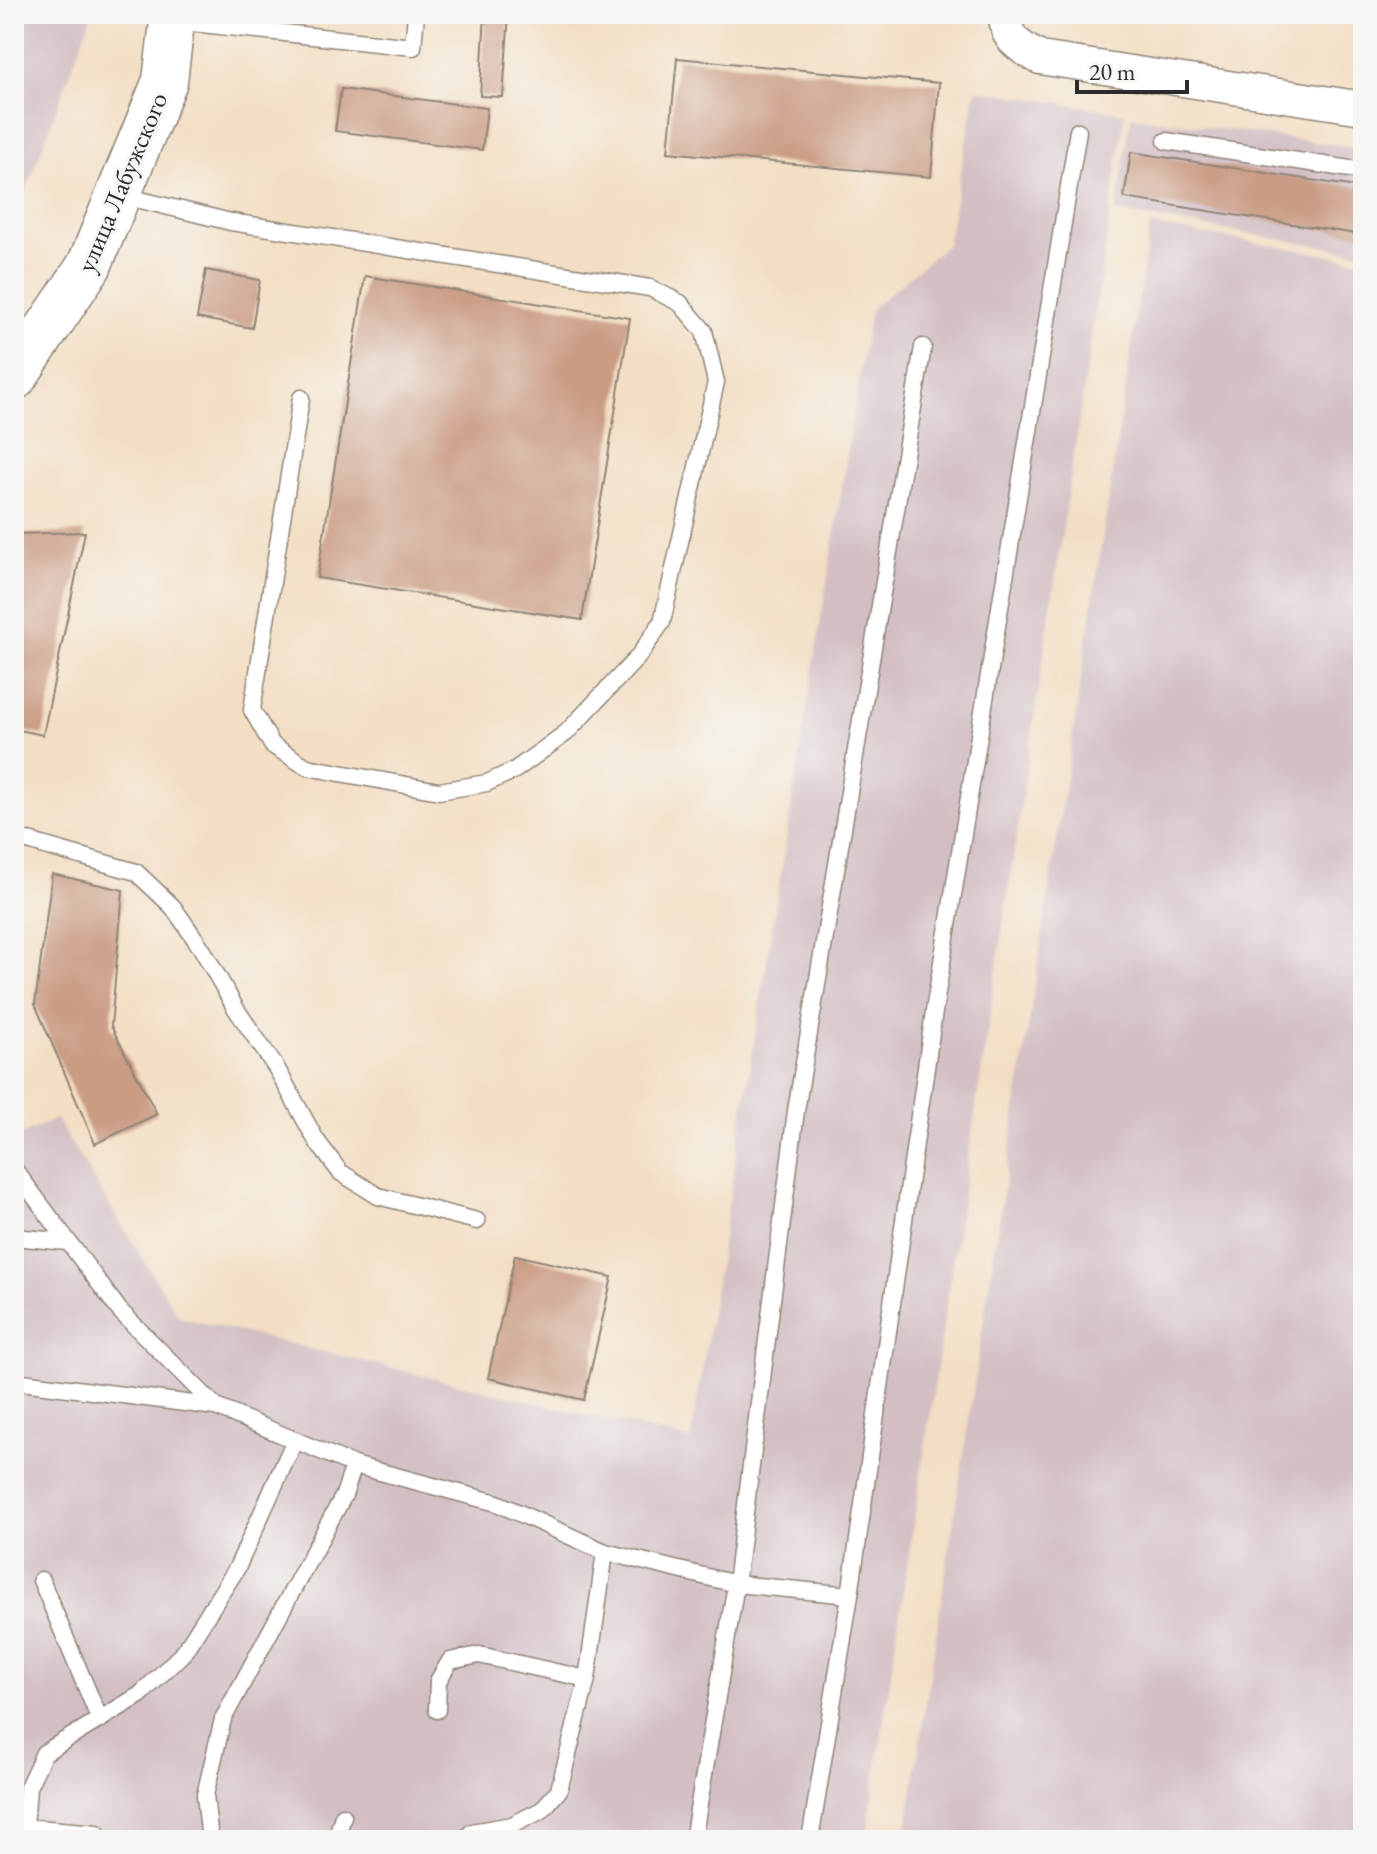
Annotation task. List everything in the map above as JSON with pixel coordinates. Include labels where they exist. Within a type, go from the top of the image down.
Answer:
[{"type":"street","points":[[1006,14],[1005,26],[1017,45],[1040,58],[1363,108]]},
{"type":"street","name":"улица Лабужского","points":[[14,378],[89,266],[165,81],[172,17]]},
{"type":"lane","points":[[172,17],[413,47],[416,14]]},
{"type":"lane","points":[[1354,14],[1363,15]]},
{"type":"lane","points":[[810,1840],[850,1595],[938,989],[1078,131]]},
{"type":"lane","points":[[1166,141],[1363,171]]},
{"type":"lane","points":[[118,195],[231,222],[650,288],[680,303],[704,331],[716,382],[662,622],[638,657],[566,733],[515,770],[487,783],[439,791],[307,767],[272,745],[252,710],[301,398]]},
{"type":"lane","points":[[693,1840],[736,1584],[796,1111],[923,347]]},
{"type":"lane","points":[[14,837],[136,872],[173,907],[277,1069],[316,1140],[340,1172],[378,1196],[477,1221]]},
{"type":"lane","points":[[14,1169],[120,1311],[216,1407]]},
{"type":"lane","points":[[14,1237],[67,1242]]},
{"type":"lane","points":[[14,1381],[216,1407],[354,1465],[497,1503],[605,1552],[736,1584],[850,1595]]},
{"type":"lane","points":[[97,1833],[24,1834],[28,1787],[44,1753],[140,1695],[183,1653],[237,1568],[294,1442]]},
{"type":"lane","points":[[210,1840],[205,1795],[223,1719],[344,1495],[354,1465]]},
{"type":"lane","points":[[465,1840],[472,1832],[512,1825],[542,1810],[559,1790],[587,1679],[605,1552]]},
{"type":"lane","points":[[41,1580],[100,1720]]},
{"type":"lane","points":[[437,1710],[438,1681],[450,1661],[479,1655],[587,1679]]},
{"type":"lane","points":[[336,1840],[343,1816]]},
{"type":"shaded area","points":[[14,14],[92,14],[14,223]]},
{"type":"shaded area","points":[[976,90],[1125,113],[866,1840],[14,1840],[14,1138],[56,1119],[179,1317],[691,1440],[870,310],[947,245]]},
{"type":"shaded area","points":[[1131,116],[1363,149],[1363,253],[1116,212]]},
{"type":"shaded area","points":[[1150,225],[1363,261],[1363,1840],[905,1840]]},
{"type":"building","points":[[485,14],[509,14],[503,97],[480,96]]},
{"type":"building","points":[[677,58],[939,83],[931,177],[668,152]]},
{"type":"building","points":[[341,89],[487,108],[482,150],[335,131]]},
{"type":"building","points":[[1131,152],[1363,188],[1363,235],[1124,198]]},
{"type":"building","points":[[206,270],[260,280],[252,328],[197,318]]},
{"type":"building","points":[[365,276],[630,318],[582,620],[317,578]]},
{"type":"building","points":[[85,532],[43,735],[14,729],[14,534]]},
{"type":"building","points":[[52,874],[123,890],[111,1026],[157,1114],[95,1144],[35,1004]]},
{"type":"building","points":[[515,1255],[612,1277],[584,1400],[488,1378]]}]
